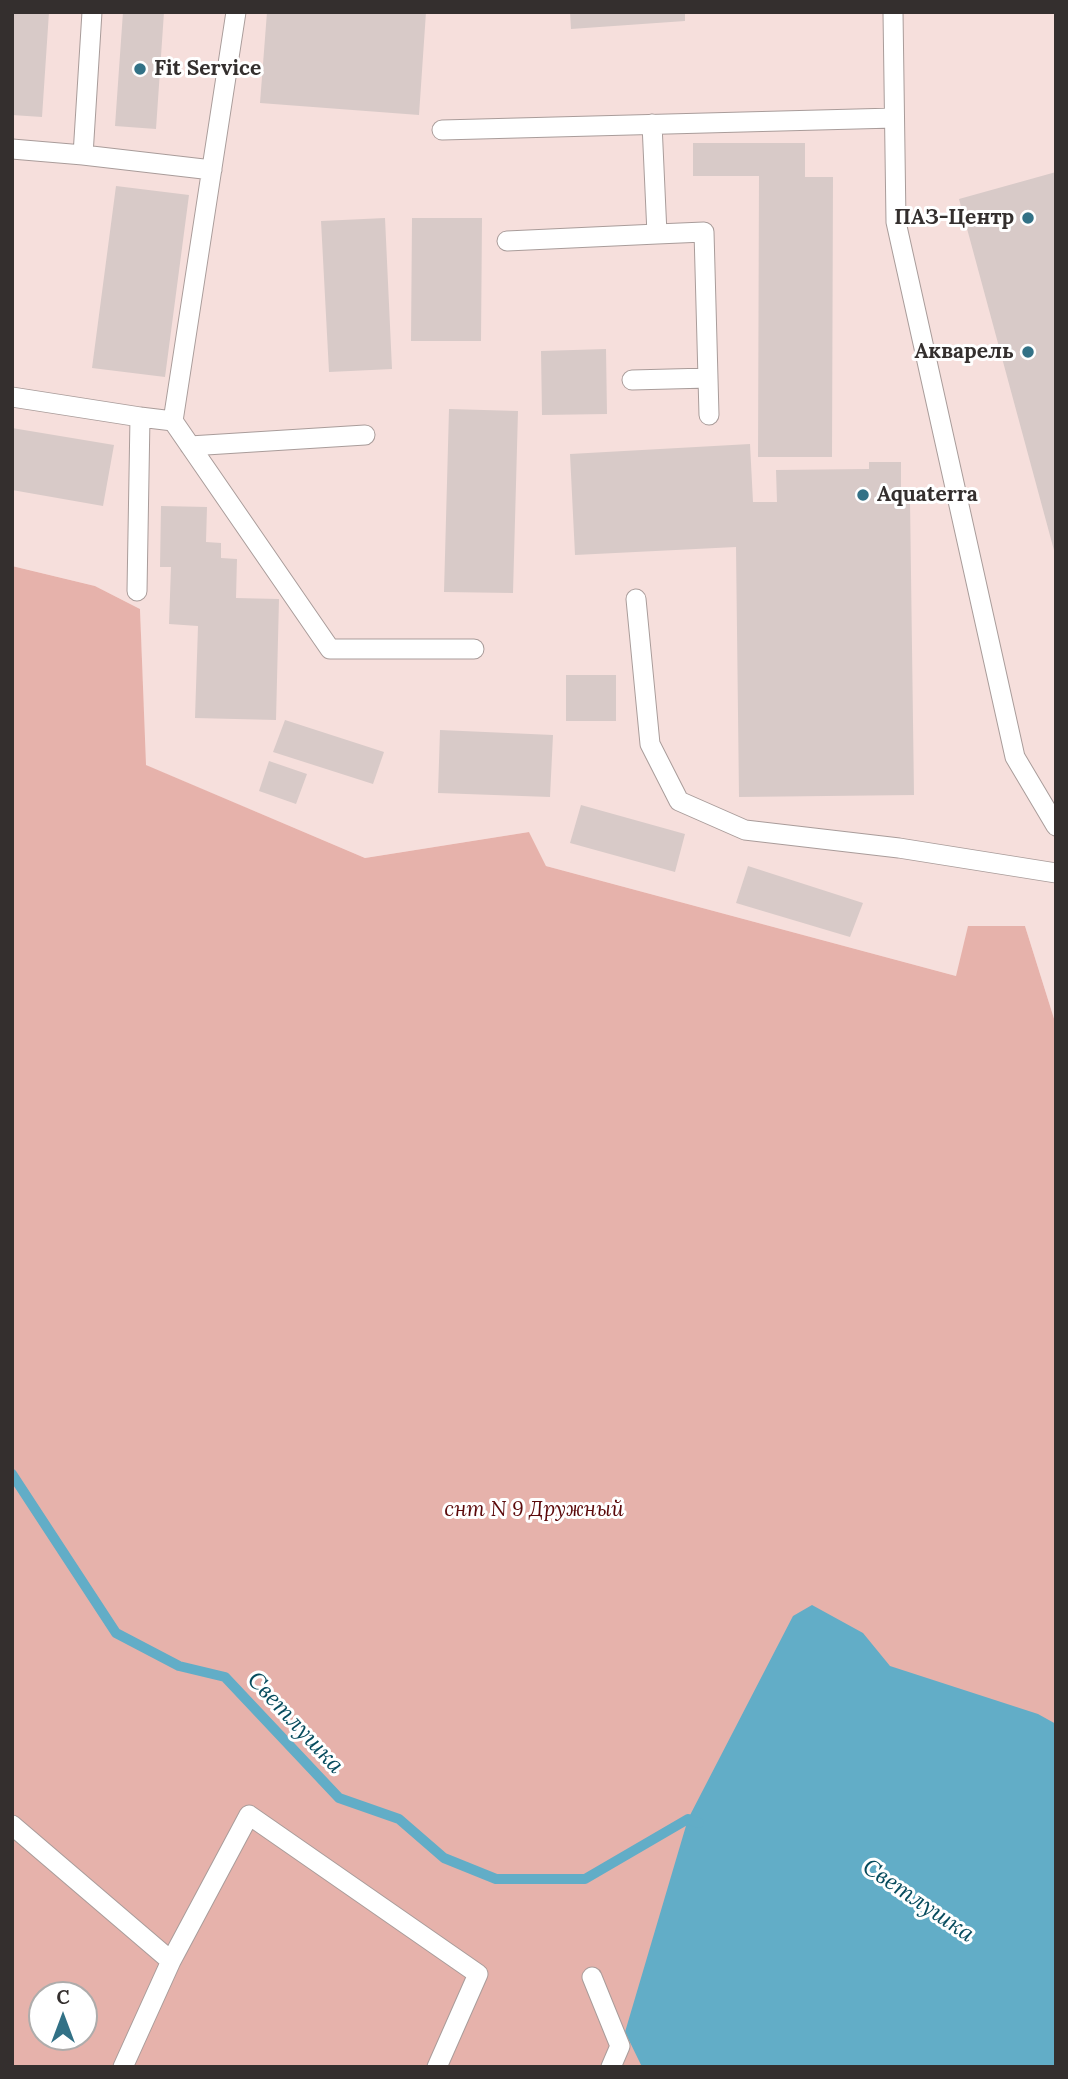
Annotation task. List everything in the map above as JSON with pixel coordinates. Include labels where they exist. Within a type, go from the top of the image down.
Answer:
[{"type":"lane","points":[[83,155],[92,12]]},
{"type":"lane","points":[[236,12],[173,421],[330,649],[474,649]]},
{"type":"lane","points":[[892,12],[896,222],[1015,757],[1056,827]]},
{"type":"lane","points":[[442,130],[894,118]]},
{"type":"lane","points":[[652,124],[657,234]]},
{"type":"lane","points":[[12,149],[212,170]]},
{"type":"lane","points":[[507,241],[704,232],[709,415]]},
{"type":"lane","points":[[632,380],[708,378]]},
{"type":"lane","points":[[12,397],[173,421]]},
{"type":"lane","points":[[137,591],[140,417]]},
{"type":"lane","points":[[190,446],[365,435]]},
{"type":"lane","points":[[636,599],[650,744],[679,802],[746,830],[899,848],[1056,873]]},
{"type":"lane","points":[[124,2067],[171,1961],[249,1815],[478,1974],[438,2067]]},
{"type":"lane","points":[[12,1825],[171,1961]]},
{"type":"lane","points":[[592,1977],[620,2046],[611,2067]]},
{"type":"shaded area","points":[[12,12],[1056,12],[1056,1025],[1025,926],[956,976],[546,866],[529,832],[365,858],[145,765],[140,609],[95,586],[12,566]]},
{"type":"green space","name":"снт N 9 Дружный","points":[[12,566],[95,586],[140,609],[146,765],[365,858],[529,832],[546,866],[956,976],[968,926],[1025,926],[1056,1025],[1056,2067],[12,2067]]},
{"type":"water","points":[[812,1605],[863,1633],[890,1666],[1038,1714],[1056,1724],[1056,2067],[642,2067],[625,2032],[688,1819],[793,1616]]},
{"type":"building","points":[[12,12],[49,12],[42,117],[12,115]]},
{"type":"building","name":"Fit Service","points":[[123,12],[164,12],[156,129],[115,126]]},
{"type":"building","points":[[267,12],[426,12],[419,115],[260,103]]},
{"type":"building","points":[[570,12],[685,12],[685,21],[571,29]]},
{"type":"building","points":[[693,143],[805,143],[805,177],[833,177],[832,457],[758,457],[759,176],[693,176]]},
{"type":"building","name":"Акварель","points":[[1056,172],[1056,554],[1055,554],[959,199]]},
{"type":"building","points":[[116,186],[189,195],[165,377],[92,368]]},
{"type":"building","points":[[385,218],[392,369],[329,372],[321,221]]},
{"type":"building","points":[[412,218],[482,218],[481,341],[411,341]]},
{"type":"building","points":[[606,349],[607,414],[542,415],[541,351]]},
{"type":"building","points":[[449,409],[518,411],[513,593],[444,592]]},
{"type":"building","points":[[12,428],[114,445],[103,506],[12,490]]},
{"type":"building","points":[[750,444],[753,502],[777,502],[776,470],[869,469],[869,462],[901,462],[901,500],[910,500],[914,795],[739,797],[736,547],[575,555],[570,454]]},
{"type":"building","points":[[161,506],[207,507],[206,542],[221,543],[221,558],[237,559],[236,598],[279,599],[276,720],[195,718],[198,626],[169,624],[171,567],[160,567]]},
{"type":"building","points":[[566,675],[616,675],[616,721],[566,721]]},
{"type":"building","points":[[285,720],[384,752],[373,784],[273,752]]},
{"type":"building","points":[[440,730],[553,735],[550,797],[438,793]]},
{"type":"building","points":[[269,761],[307,774],[296,804],[259,791]]},
{"type":"building","points":[[581,805],[685,834],[675,872],[570,843]]},
{"type":"building","points":[[748,866],[863,903],[850,937],[736,903]]},
{"type":"waterway","name":"Светлушка","points":[[12,1474],[116,1633],[179,1666],[225,1677],[339,1798],[399,1819],[444,1858],[496,1879],[585,1879],[688,1819],[699,1823]]},
{"type":"place","name":"Fit Service","points":[[140,69]]},
{"type":"place","name":"ПАЗ-Центр","points":[[1028,218]]},
{"type":"place","name":"Акварель","points":[[1028,352]]},
{"type":"place","name":"Aquaterra","points":[[863,495]]}]
